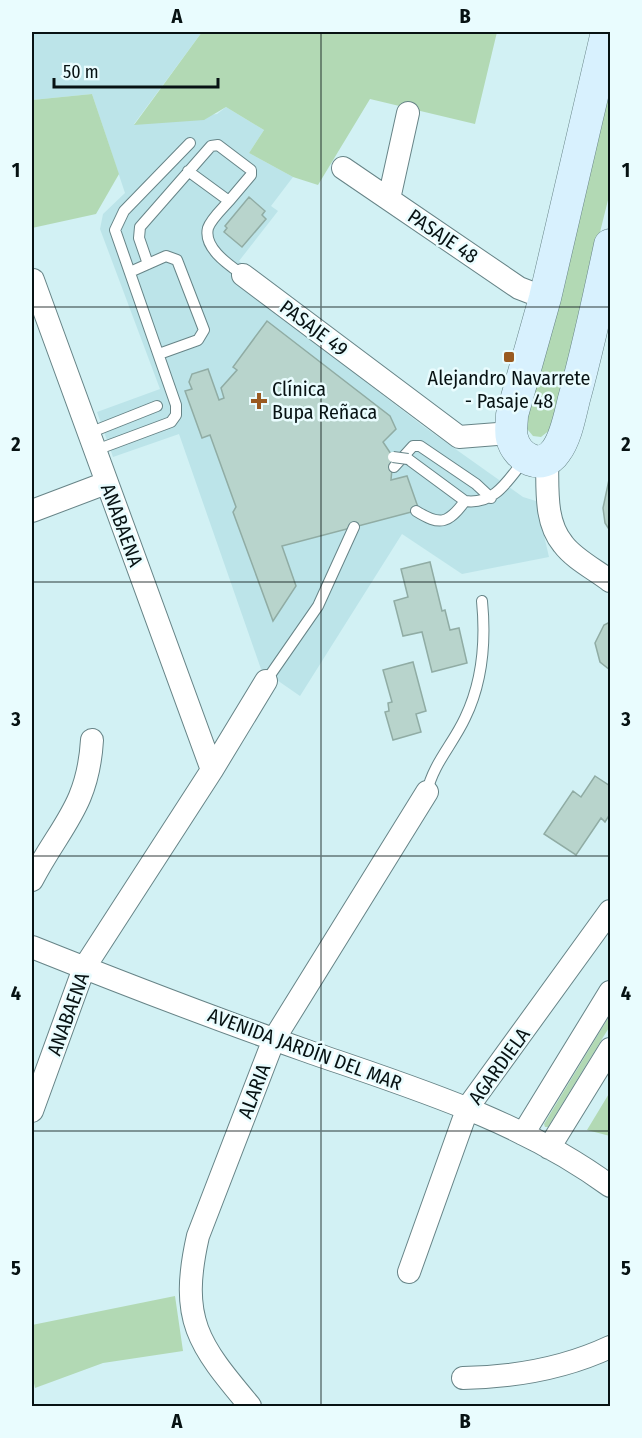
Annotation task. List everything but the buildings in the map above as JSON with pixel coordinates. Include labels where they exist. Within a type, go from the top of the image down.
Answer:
[{"type":"street","points":[[608,32],[545,298],[512,415],[528,451],[556,533],[564,546],[610,581]]},
{"type":"street","points":[[389,199],[408,112]]},
{"type":"street","name":"PASAJE 48","points":[[343,168],[519,288],[545,298]]},
{"type":"street","points":[[528,451],[558,449],[602,327],[610,245]]},
{"type":"street","name":"PASAJE 49","points":[[243,275],[459,437],[528,451]]},
{"type":"street","name":"ANABAENA","points":[[33,280],[212,770]]},
{"type":"street","points":[[32,511],[106,483]]},
{"type":"street","name":"ANABAENA","points":[[32,1111],[84,968],[212,770],[266,681]]},
{"type":"street","points":[[32,880],[61,836],[81,798],[91,760],[92,740]]},
{"type":"street","name":"ALARIA","points":[[250,1407],[210,1358],[203,1345],[193,1312],[190,1269],[198,1236],[274,1039],[427,792]]},
{"type":"street","name":"AGARDIELA","points":[[409,1272],[468,1107],[610,911]]},
{"type":"street","name":"AVENIDA JARDÍN DEL MAR","points":[[32,947],[274,1039],[468,1107],[575,1161]]},
{"type":"street","points":[[523,1134],[610,992]]},
{"type":"street","points":[[549,1148],[610,1049]]},
{"type":"street","points":[[575,1161],[610,1168]]},
{"type":"street","points":[[575,1161],[610,1186]]},
{"type":"street","points":[[463,1378],[519,1375],[547,1369],[610,1347]]},
{"type":"lane","points":[[92,442],[171,422],[176,415],[176,405],[159,354],[116,236],[119,217],[190,143]]},
{"type":"lane","points":[[148,264],[139,238],[140,227],[188,171],[214,145],[249,167],[251,175],[209,225],[208,232],[220,259],[243,275]]},
{"type":"lane","points":[[188,171],[228,201]]},
{"type":"lane","points":[[130,272],[166,256],[177,260],[204,330],[198,340],[159,354]]},
{"type":"lane","points":[[92,442],[157,406]]},
{"type":"lane","points":[[491,498],[476,484],[420,446],[413,446],[393,462],[408,459],[465,501],[477,503],[491,498],[528,451]]},
{"type":"lane","points":[[416,511],[439,522],[456,513],[465,501]]},
{"type":"lane","points":[[266,681],[318,606],[354,527]]},
{"type":"lane","points":[[427,792],[434,770],[464,719],[474,696],[484,646],[482,601]]},
{"type":"shaded area","name":"Clínica Bupa Reñaca","points":[[32,32],[202,32],[134,124],[217,114],[226,107],[264,130],[249,153],[293,177],[271,206],[278,211],[239,261],[247,268],[236,282],[423,426],[523,497],[536,501],[549,557],[462,574],[402,534],[300,696],[261,669],[179,434],[113,457],[97,412],[160,389],[100,229],[103,214],[125,193],[92,94],[32,100]]},
{"type":"green space","points":[[202,32],[497,32],[475,124],[370,99],[318,185],[293,177],[249,153],[264,130],[226,107],[204,120],[134,125]]},
{"type":"green space","points":[[610,82],[610,192],[551,429],[541,437],[533,436],[523,424]]},
{"type":"green space","points":[[92,94],[119,174],[96,214],[32,228],[32,100]]},
{"type":"green space","points":[[610,1015],[610,1026],[548,1127],[545,1127],[544,1124]]},
{"type":"green space","points":[[610,1092],[610,1136],[587,1130]]},
{"type":"green space","points":[[175,1296],[183,1351],[103,1363],[35,1388],[32,1374],[32,1325]]},
{"type":"place","name":"Alejandro Navarrete - Pasaje 48","points":[[509,357]]},
{"type":"place","name":"Clínica Bupa Reñaca","points":[[259,401]]}]
